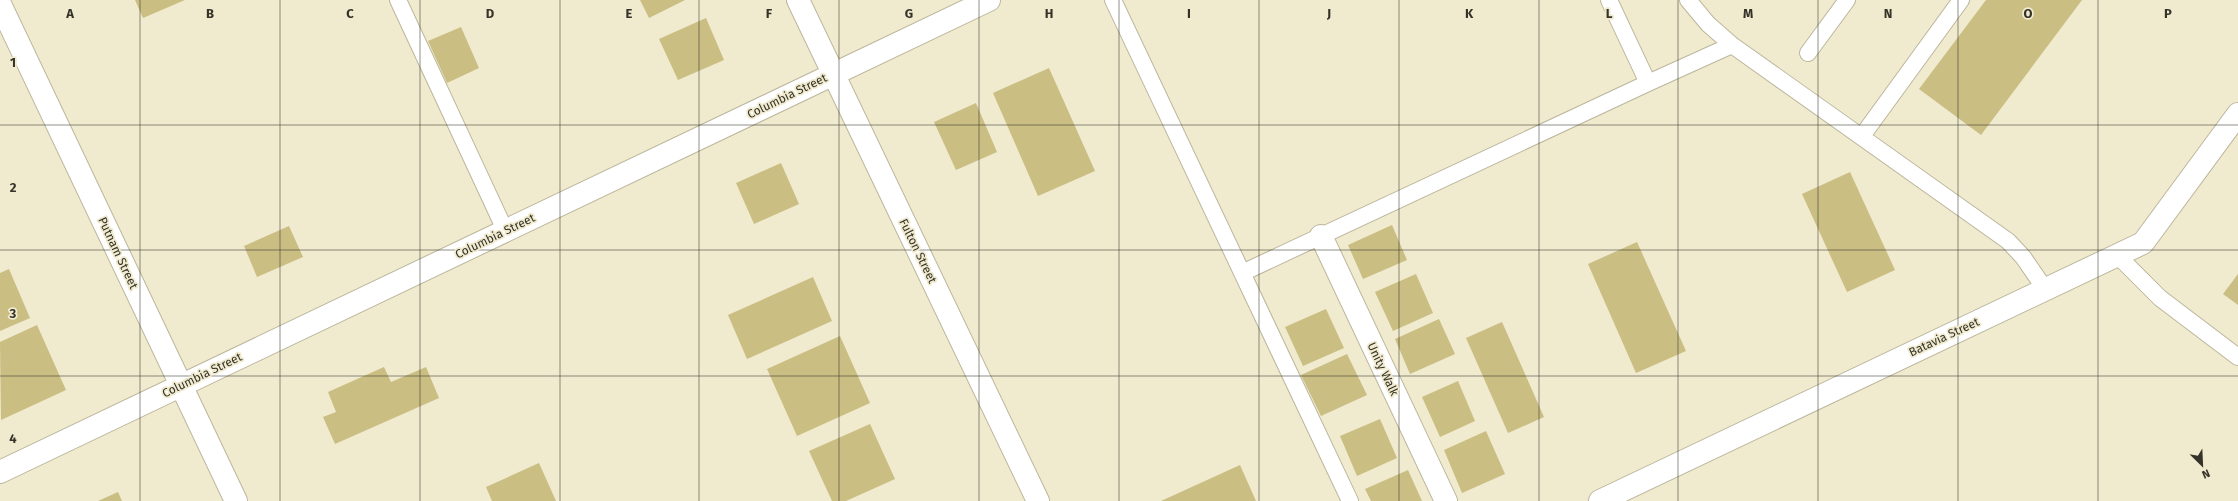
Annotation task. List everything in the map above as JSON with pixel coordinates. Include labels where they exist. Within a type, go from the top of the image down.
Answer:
[{"type":"street","name":"Fulton Street","points":[[798,0],[1038,501]]},
{"type":"street","name":"Columbia Street","points":[[0,472],[989,0]]},
{"type":"street","name":"Putnam Street","points":[[0,4],[236,501]]},
{"type":"street","name":"Batavia Street","points":[[1600,501],[2143,243],[2238,114]]},
{"type":"street","name":"Unity Walk","points":[[1321,236],[1446,501]]},
{"type":"lane","points":[[398,0],[506,230]]},
{"type":"lane","points":[[1113,0],[1350,501]]},
{"type":"lane","points":[[1609,0],[1648,83]]},
{"type":"lane","points":[[1688,0],[1708,24],[1732,45],[2008,241],[2023,257],[2046,289]]},
{"type":"lane","points":[[1808,53],[1847,0]]},
{"type":"lane","points":[[1862,136],[1961,0]]},
{"type":"lane","points":[[1242,273],[1732,45]]},
{"type":"lane","points":[[2117,255],[2160,298],[2238,357]]},
{"type":"building","points":[[135,0],[185,0],[143,18]]},
{"type":"building","points":[[640,0],[685,0],[649,18]]},
{"type":"building","points":[[1986,0],[2082,0],[1981,135],[1919,89]]},
{"type":"building","points":[[706,18],[724,60],[678,80],[659,39]]},
{"type":"building","points":[[461,27],[479,68],[447,83],[428,41]]},
{"type":"building","points":[[1049,68],[1095,171],[1038,196],[993,93]]},
{"type":"building","points":[[976,103],[997,152],[956,170],[934,122]]},
{"type":"building","points":[[781,163],[799,204],[754,224],[736,183]]},
{"type":"building","points":[[1850,172],[1895,270],[1847,292],[1802,194]]},
{"type":"building","points":[[1392,225],[1407,260],[1363,279],[1348,245]]},
{"type":"building","points":[[289,226],[303,257],[257,277],[244,246]]},
{"type":"building","points":[[1637,242],[1686,351],[1636,373],[1588,264]]},
{"type":"building","points":[[9,269],[30,318],[0,331],[0,273]]},
{"type":"building","points":[[1416,274],[1433,313],[1393,331],[1375,292]]},
{"type":"building","points":[[2238,274],[2238,305],[2223,294]]},
{"type":"building","points":[[813,277],[832,321],[747,359],[728,315]]},
{"type":"building","points":[[1326,309],[1344,348],[1303,366],[1285,327]]},
{"type":"building","points":[[1439,319],[1455,354],[1410,374],[1395,339]]},
{"type":"building","points":[[1502,322],[1544,417],[1508,433],[1466,338]]},
{"type":"building","points":[[37,325],[66,390],[1,420],[0,342]]},
{"type":"building","points":[[840,336],[870,403],[797,436],[767,369]]},
{"type":"building","points":[[1347,354],[1367,395],[1321,416],[1301,375]]},
{"type":"building","points":[[384,367],[391,382],[426,367],[439,398],[335,444],[323,417],[336,412],[328,392]]},
{"type":"building","points":[[1458,381],[1475,421],[1440,437],[1422,397]]},
{"type":"building","points":[[1380,419],[1397,458],[1357,476],[1340,436]]},
{"type":"building","points":[[870,424],[895,479],[846,501],[832,501],[809,451]]},
{"type":"building","points":[[1486,431],[1505,474],[1462,493],[1444,450]]},
{"type":"building","points":[[539,463],[556,501],[492,501],[486,487]]},
{"type":"building","points":[[1240,465],[1256,501],[1161,501]]},
{"type":"building","points":[[1408,470],[1422,501],[1371,501],[1365,489]]},
{"type":"building","points":[[118,492],[122,501],[98,501]]}]
